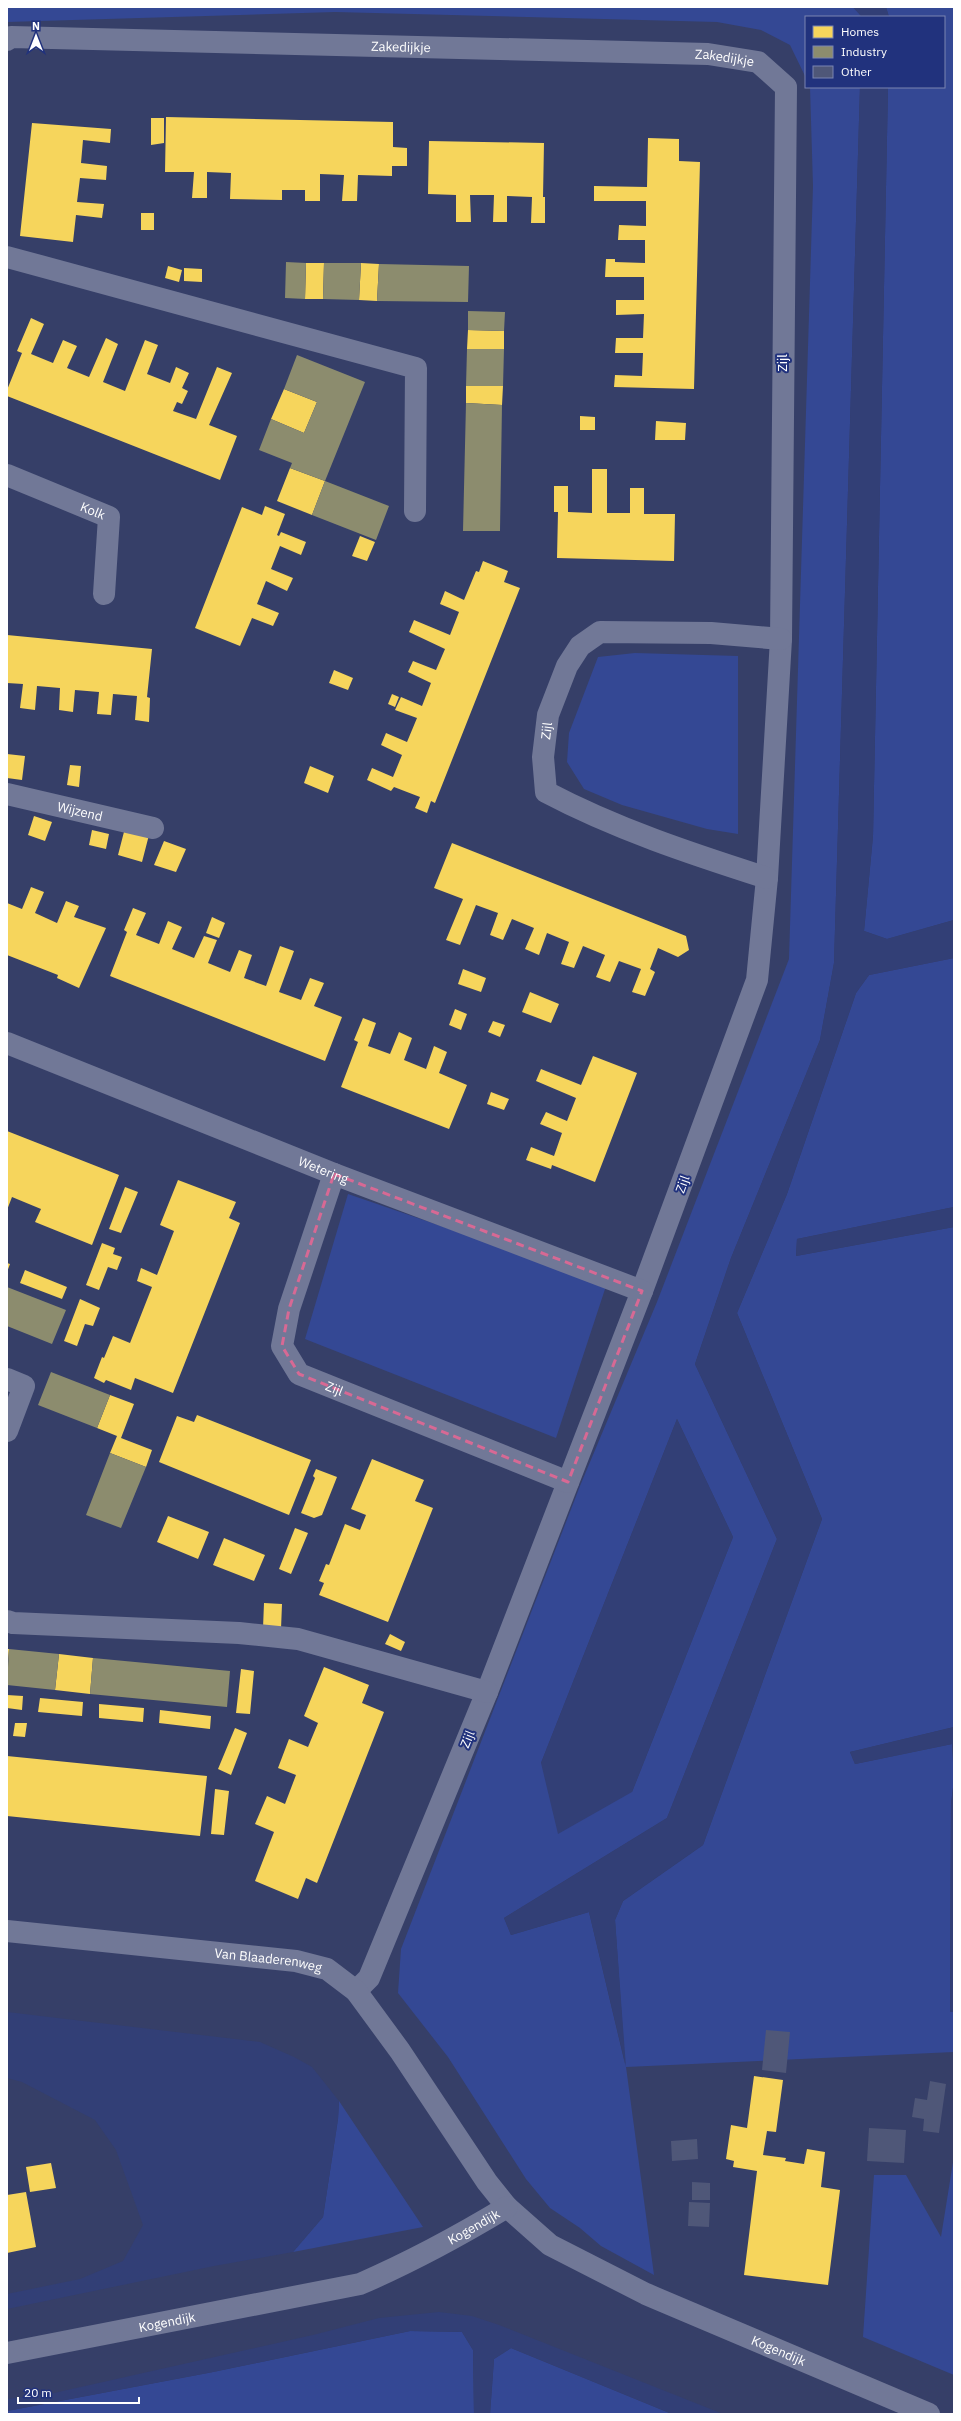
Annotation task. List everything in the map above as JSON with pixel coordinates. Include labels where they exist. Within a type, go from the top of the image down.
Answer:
[{"type":"street","name":"Zakedijkje","points":[[7,40],[11,37],[708,54],[758,62],[786,87]]},
{"type":"street","name":"Zijl","points":[[356,1991],[369,1978],[487,1692],[642,1291],[757,980],[767,878],[781,639],[786,87]]},
{"type":"street","points":[[7,257],[416,368],[415,511]]},
{"type":"street","name":"Kolk","points":[[7,475],[108,517],[104,594]]},
{"type":"street","name":"Zijl","points":[[767,878],[666,845],[575,807],[546,792],[543,758],[548,715],[567,666],[580,646],[600,632],[711,633],[781,639]]},
{"type":"street","name":"Wijzend","points":[[7,794],[153,828]]},
{"type":"street","name":"Wetering","points":[[7,1043],[334,1174],[642,1291]]},
{"type":"street","name":"Zijl","points":[[334,1174],[289,1309],[282,1346],[299,1374],[568,1482]]},
{"type":"street","points":[[7,1379],[24,1386],[7,1431]]},
{"type":"street","points":[[7,1621],[13,1623],[239,1633],[298,1639],[487,1692]]},
{"type":"street","name":"Van Blaaderenweg","points":[[7,1931],[304,1963],[327,1969],[356,1991],[400,2051],[469,2157],[507,2207]]},
{"type":"street","name":"Kogendijk","points":[[7,2354],[360,2284],[404,2265],[452,2240],[507,2207],[550,2245],[646,2294],[929,2414]]},
{"type":"highlighted area","points":[[334,1174],[642,1291],[568,1482],[299,1374],[282,1346],[289,1309]]},
{"type":"shaded area","points":[[7,7],[853,7],[861,16],[805,16],[805,76],[790,45],[761,30],[717,22],[335,12],[7,22]]},
{"type":"shaded area","points":[[853,7],[886,7],[889,16],[861,16]]},
{"type":"shaded area","points":[[886,7],[954,7],[954,920],[887,939],[864,931],[873,836],[888,88],[945,88],[945,16],[889,16]]},
{"type":"shaded area","points":[[810,88],[860,88],[834,963],[820,1040],[731,1258],[695,1364],[777,1539],[667,1818],[504,1918],[511,1935],[589,1912],[625,2064],[615,1920],[623,1901],[703,1845],[822,1519],[737,1313],[787,1194],[856,993],[869,975],[954,958],[954,1207],[797,1239],[796,1256],[954,1227],[954,1727],[850,1752],[855,1764],[952,1744],[954,1780],[951,1804],[950,2012],[954,2012],[954,2052],[626,2067],[654,2275],[601,2246],[580,2228],[550,2208],[526,2179],[448,2057],[398,1993],[401,1949],[580,1486],[657,1302],[789,959],[813,186]],"holes":[[[677,1419],[733,1537],[632,1792],[541,1763]]]},
{"type":"shaded area","points":[[860,88],[888,88],[873,836],[864,931],[887,939],[954,920],[954,958],[869,975],[856,993],[787,1194],[737,1313],[822,1519],[703,1845],[623,1901],[615,1920],[626,2067],[589,1912],[511,1935],[504,1918],[667,1818],[777,1539],[695,1364],[731,1258],[820,1040],[834,963]]},
{"type":"shaded area","points":[[635,653],[738,656],[738,834],[707,829],[622,805],[584,789],[567,762],[569,733],[598,657]]},
{"type":"shaded area","points":[[348,1194],[607,1283],[556,1438],[305,1339]]},
{"type":"shaded area","points":[[954,1207],[954,1227],[796,1256],[797,1239]]},
{"type":"shaded area","points":[[677,1419],[733,1537],[632,1792],[558,1834],[541,1763]]},
{"type":"shaded area","points":[[954,1727],[954,1752],[952,1744],[855,1764],[850,1752]]},
{"type":"shaded area","points":[[954,1780],[954,2012],[950,2012],[951,1804]]},
{"type":"shaded area","points":[[7,2012],[260,2042],[294,2057],[312,2067],[339,2101],[338,2119],[323,2217],[293,2252],[214,2266],[7,2309],[7,2294],[80,2279],[123,2261],[143,2225],[116,2150],[95,2120],[22,2082],[7,2078]]},
{"type":"shaded area","points":[[339,2101],[423,2227],[293,2252],[323,2217],[338,2119]]},
{"type":"shaded area","points":[[954,2156],[954,2375],[863,2337],[874,2175],[906,2175],[941,2237]]},
{"type":"shaded area","points":[[439,2312],[472,2316],[499,2325],[723,2414],[672,2414],[511,2348],[494,2359],[490,2414],[474,2414],[473,2350],[462,2332],[410,2331],[213,2372],[7,2411],[7,2399],[54,2393],[313,2335],[379,2318]]},
{"type":"shaded area","points":[[410,2331],[462,2332],[473,2350],[474,2414],[7,2414],[7,2411],[213,2372]]},
{"type":"shaded area","points":[[511,2348],[672,2414],[490,2414],[494,2359]]},
{"type":"building: Homes","points":[[166,117],[393,122],[393,147],[407,148],[407,166],[392,166],[392,176],[358,175],[357,201],[342,201],[344,175],[320,174],[320,201],[305,201],[305,190],[282,190],[282,200],[230,199],[231,173],[207,172],[207,198],[192,198],[194,172],[165,172]]},
{"type":"building: Homes","points":[[151,118],[164,118],[164,143],[151,145]]},
{"type":"building: Homes","points":[[32,123],[111,129],[110,143],[83,140],[81,163],[107,166],[106,180],[80,178],[77,202],[104,204],[102,218],[76,215],[73,242],[20,236]]},
{"type":"building: Homes","points":[[648,138],[679,139],[679,161],[700,162],[694,389],[614,387],[615,375],[642,376],[643,353],[615,353],[616,338],[643,338],[644,314],[616,315],[616,300],[644,300],[644,277],[605,277],[606,259],[615,259],[615,262],[645,263],[645,240],[618,240],[619,225],[646,226],[646,201],[594,201],[594,186],[647,187]]},
{"type":"building: Homes","points":[[429,141],[544,143],[543,197],[545,197],[545,223],[531,223],[532,197],[507,196],[507,222],[493,222],[494,195],[470,195],[471,222],[456,222],[456,195],[428,194]]},
{"type":"building: Homes","points":[[141,213],[154,213],[154,230],[141,230]]},
{"type":"building: Homes","points":[[306,263],[324,263],[323,299],[305,299]]},
{"type":"building: Homes","points":[[361,263],[379,264],[377,301],[359,300]]},
{"type":"building: Homes","points":[[168,266],[182,270],[179,282],[165,278]]},
{"type":"building: Homes","points":[[184,268],[202,269],[202,282],[184,281]]},
{"type":"building: Homes","points":[[31,318],[44,324],[31,354],[53,363],[63,340],[77,346],[67,368],[89,377],[106,338],[118,344],[103,382],[125,391],[145,340],[158,345],[147,374],[170,383],[176,367],[189,373],[182,388],[188,391],[182,404],[177,402],[173,411],[196,419],[217,367],[232,373],[209,425],[237,436],[220,480],[7,396],[7,390],[22,353],[17,351]]},
{"type":"building: Homes","points":[[468,330],[504,331],[504,349],[467,349]]},
{"type":"building: Homes","points":[[466,386],[503,386],[502,405],[466,403]]},
{"type":"building: Homes","points":[[284,389],[317,402],[304,433],[271,419]]},
{"type":"building: Homes","points":[[580,416],[595,417],[595,430],[580,430]]},
{"type":"building: Homes","points":[[656,421],[686,423],[685,440],[655,440]]},
{"type":"building: Homes","points":[[290,468],[325,481],[312,515],[277,501]]},
{"type":"building: Homes","points":[[592,469],[607,469],[607,513],[630,513],[630,488],[644,488],[644,514],[675,514],[674,561],[557,558],[558,512],[554,512],[554,486],[568,486],[568,512],[592,513]]},
{"type":"building: Homes","points":[[265,506],[285,514],[277,535],[279,536],[281,532],[306,542],[301,555],[280,546],[271,569],[293,578],[287,591],[266,581],[257,604],[279,613],[273,626],[252,618],[240,646],[195,628],[242,507],[262,515]]},
{"type":"building: Homes","points":[[360,536],[375,542],[367,561],[352,556]]},
{"type":"building: Homes","points":[[483,561],[508,571],[504,582],[520,588],[435,803],[431,801],[427,813],[415,808],[420,797],[394,787],[391,791],[367,780],[372,768],[393,777],[402,755],[381,745],[386,733],[407,742],[417,718],[395,710],[401,697],[422,706],[431,683],[408,672],[413,661],[436,670],[445,649],[409,632],[414,620],[450,635],[459,612],[440,604],[445,591],[464,600],[476,571],[479,572]]},
{"type":"building: Homes","points":[[7,635],[152,649],[147,697],[150,698],[149,722],[135,720],[137,696],[113,694],[111,715],[97,714],[99,692],[75,690],[73,712],[59,710],[60,688],[37,686],[35,710],[20,708],[23,684],[7,683]]},
{"type":"building: Homes","points":[[334,670],[353,678],[348,690],[329,683]]},
{"type":"building: Homes","points":[[392,694],[399,697],[395,707],[388,704]]},
{"type":"building: Homes","points":[[7,754],[25,756],[22,780],[7,778]]},
{"type":"building: Homes","points":[[70,765],[81,766],[79,787],[67,785]]},
{"type":"building: Homes","points":[[310,766],[334,776],[328,793],[304,783]]},
{"type":"building: Homes","points":[[34,816],[52,822],[45,841],[28,835]]},
{"type":"building: Homes","points":[[125,828],[149,835],[142,862],[118,855]]},
{"type":"building: Homes","points":[[92,830],[109,834],[106,849],[89,845]]},
{"type":"building: Homes","points":[[164,841],[186,849],[176,872],[154,865]]},
{"type":"building: Homes","points":[[452,843],[686,936],[689,950],[678,957],[658,948],[650,969],[655,972],[645,996],[632,992],[641,969],[619,961],[610,982],[596,977],[605,955],[583,946],[574,968],[561,964],[569,942],[547,933],[539,955],[525,949],[534,928],[512,919],[503,940],[490,935],[498,913],[476,905],[460,945],[446,940],[463,899],[434,888]]},
{"type":"building: Homes","points":[[31,887],[44,892],[35,913],[57,923],[66,901],[79,906],[74,917],[106,928],[79,988],[57,978],[58,975],[7,955],[7,903],[22,909]]},
{"type":"building: Homes","points":[[133,908],[146,913],[136,935],[159,944],[168,921],[182,927],[172,949],[194,958],[204,936],[217,940],[208,963],[230,972],[239,950],[252,955],[244,978],[266,986],[280,946],[294,951],[279,992],[301,1000],[310,978],[324,983],[314,1006],[342,1017],[325,1061],[110,976],[127,932],[124,930]]},
{"type":"building: Homes","points":[[212,917],[225,923],[219,938],[206,933]]},
{"type":"building: Homes","points":[[463,969],[486,978],[481,992],[458,984]]},
{"type":"building: Homes","points":[[530,992],[559,1004],[551,1023],[522,1012]]},
{"type":"building: Homes","points":[[455,1009],[467,1014],[461,1030],[449,1025]]},
{"type":"building: Homes","points":[[363,1018],[376,1023],[368,1046],[390,1054],[399,1032],[412,1038],[404,1060],[426,1069],[434,1046],[447,1052],[439,1073],[467,1085],[449,1129],[341,1087],[358,1042],[354,1040]]},
{"type":"building: Homes","points":[[493,1021],[505,1025],[500,1037],[488,1032]]},
{"type":"building: Homes","points":[[593,1056],[637,1073],[595,1182],[552,1165],[551,1169],[526,1160],[531,1147],[554,1156],[562,1133],[540,1124],[546,1112],[567,1121],[576,1098],[536,1081],[541,1069],[581,1085]]},
{"type":"building: Homes","points":[[491,1092],[509,1099],[504,1110],[487,1104]]},
{"type":"building: Homes","points":[[7,1131],[119,1175],[92,1245],[35,1222],[41,1209],[12,1197],[7,1210]]},
{"type":"building: Homes","points":[[178,1180],[236,1202],[229,1218],[240,1223],[173,1393],[135,1378],[131,1390],[106,1380],[104,1383],[94,1378],[102,1357],[104,1358],[113,1336],[130,1343],[152,1287],[137,1281],[141,1268],[157,1275],[174,1231],[160,1225]]},
{"type":"building: Homes","points":[[125,1187],[138,1192],[121,1233],[109,1229]]},
{"type":"building: Homes","points":[[102,1243],[115,1248],[113,1254],[122,1257],[117,1270],[108,1267],[99,1290],[86,1285]]},
{"type":"building: Homes","points":[[7,1263],[10,1264],[7,1272]]},
{"type":"building: Homes","points":[[25,1270],[67,1287],[62,1299],[20,1283]]},
{"type":"building: Homes","points":[[80,1299],[100,1308],[93,1326],[85,1324],[77,1346],[64,1341]]},
{"type":"building: Homes","points":[[110,1395],[134,1404],[121,1438],[152,1450],[146,1467],[110,1453],[117,1436],[97,1428]]},
{"type":"building: Homes","points":[[197,1415],[311,1460],[289,1515],[159,1462],[177,1416],[194,1422]]},
{"type":"building: Homes","points":[[372,1459],[424,1480],[415,1501],[433,1508],[388,1622],[319,1595],[324,1583],[319,1581],[326,1564],[329,1565],[345,1524],[360,1530],[366,1515],[351,1509]]},
{"type":"building: Homes","points":[[316,1469],[337,1477],[322,1515],[314,1518],[301,1513],[315,1478],[313,1476]]},
{"type":"building: Homes","points":[[168,1516],[209,1532],[198,1559],[157,1542]]},
{"type":"building: Homes","points":[[295,1528],[308,1533],[291,1574],[279,1569]]},
{"type":"building: Homes","points":[[224,1538],[265,1555],[254,1581],[213,1565]]},
{"type":"building: Homes","points":[[264,1603],[282,1604],[281,1629],[263,1628]]},
{"type":"building: Homes","points":[[390,1634],[405,1642],[401,1651],[385,1644]]},
{"type":"building: Homes","points":[[7,1649],[9,1649],[8,1661],[7,1660]]},
{"type":"building: Homes","points":[[59,1654],[93,1658],[90,1694],[55,1690]]},
{"type":"building: Homes","points":[[324,1667],[369,1685],[362,1703],[384,1712],[317,1883],[306,1878],[298,1899],[255,1881],[274,1832],[255,1824],[267,1796],[285,1804],[296,1775],[278,1768],[289,1739],[308,1747],[318,1723],[304,1716]]},
{"type":"building: Homes","points":[[241,1669],[254,1671],[250,1714],[236,1713]]},
{"type":"building: Homes","points":[[7,1695],[23,1696],[22,1710],[7,1708]]},
{"type":"building: Homes","points":[[40,1698],[83,1702],[82,1716],[38,1712]]},
{"type":"building: Homes","points":[[99,1704],[144,1708],[143,1722],[99,1718]]},
{"type":"building: Homes","points":[[160,1710],[211,1716],[210,1729],[159,1723]]},
{"type":"building: Homes","points":[[15,1723],[27,1723],[25,1737],[13,1736]]},
{"type":"building: Homes","points":[[235,1728],[247,1733],[231,1775],[218,1769]]},
{"type":"building: Homes","points":[[7,1756],[207,1776],[200,1836],[7,1816]]},
{"type":"building: Homes","points":[[215,1789],[229,1791],[224,1835],[211,1834]]},
{"type":"building: Homes","points":[[754,2076],[783,2080],[776,2132],[767,2131],[763,2155],[786,2158],[785,2161],[804,2164],[807,2149],[825,2152],[821,2187],[840,2190],[828,2285],[744,2275],[757,2171],[733,2167],[734,2161],[726,2159],[731,2125],[747,2128]]},
{"type":"building: Homes","points":[[51,2163],[56,2188],[30,2192],[26,2167]]},
{"type":"building: Homes","points":[[26,2192],[36,2247],[7,2253],[7,2195]]},
{"type":"building: Industry","points":[[286,262],[306,263],[305,299],[285,298]]},
{"type":"building: Industry","points":[[324,263],[361,263],[359,300],[323,299]]},
{"type":"building: Industry","points":[[379,264],[469,266],[468,302],[377,301]]},
{"type":"building: Industry","points":[[468,311],[505,312],[504,331],[468,330]]},
{"type":"building: Industry","points":[[467,349],[504,349],[503,386],[466,386]]},
{"type":"building: Industry","points":[[297,355],[365,382],[325,481],[290,468],[292,463],[259,450],[271,419],[304,433],[317,402],[284,389]]},
{"type":"building: Industry","points":[[466,403],[502,405],[500,531],[463,531]]},
{"type":"building: Industry","points":[[325,481],[389,506],[376,540],[312,515]]},
{"type":"building: Industry","points":[[7,1287],[66,1310],[52,1344],[7,1326]]},
{"type":"building: Industry","points":[[51,1372],[110,1395],[97,1428],[38,1405]]},
{"type":"building: Industry","points":[[110,1453],[146,1467],[121,1528],[86,1515]]},
{"type":"building: Industry","points":[[9,1649],[59,1654],[55,1690],[7,1685]]},
{"type":"building: Industry","points":[[93,1658],[230,1671],[227,1707],[90,1694]]},
{"type":"building: Other","points":[[766,2030],[790,2032],[786,2073],[762,2070]]},
{"type":"building: Other","points":[[930,2081],[946,2084],[939,2133],[923,2131],[924,2119],[912,2117],[915,2098],[927,2100]]},
{"type":"building: Other","points":[[869,2128],[906,2130],[904,2163],[867,2161]]},
{"type":"building: Other","points":[[697,2139],[698,2159],[672,2161],[671,2141]]},
{"type":"building: Other","points":[[692,2182],[710,2183],[710,2200],[692,2200]]},
{"type":"building: Other","points":[[689,2202],[710,2203],[709,2227],[688,2226]]}]
